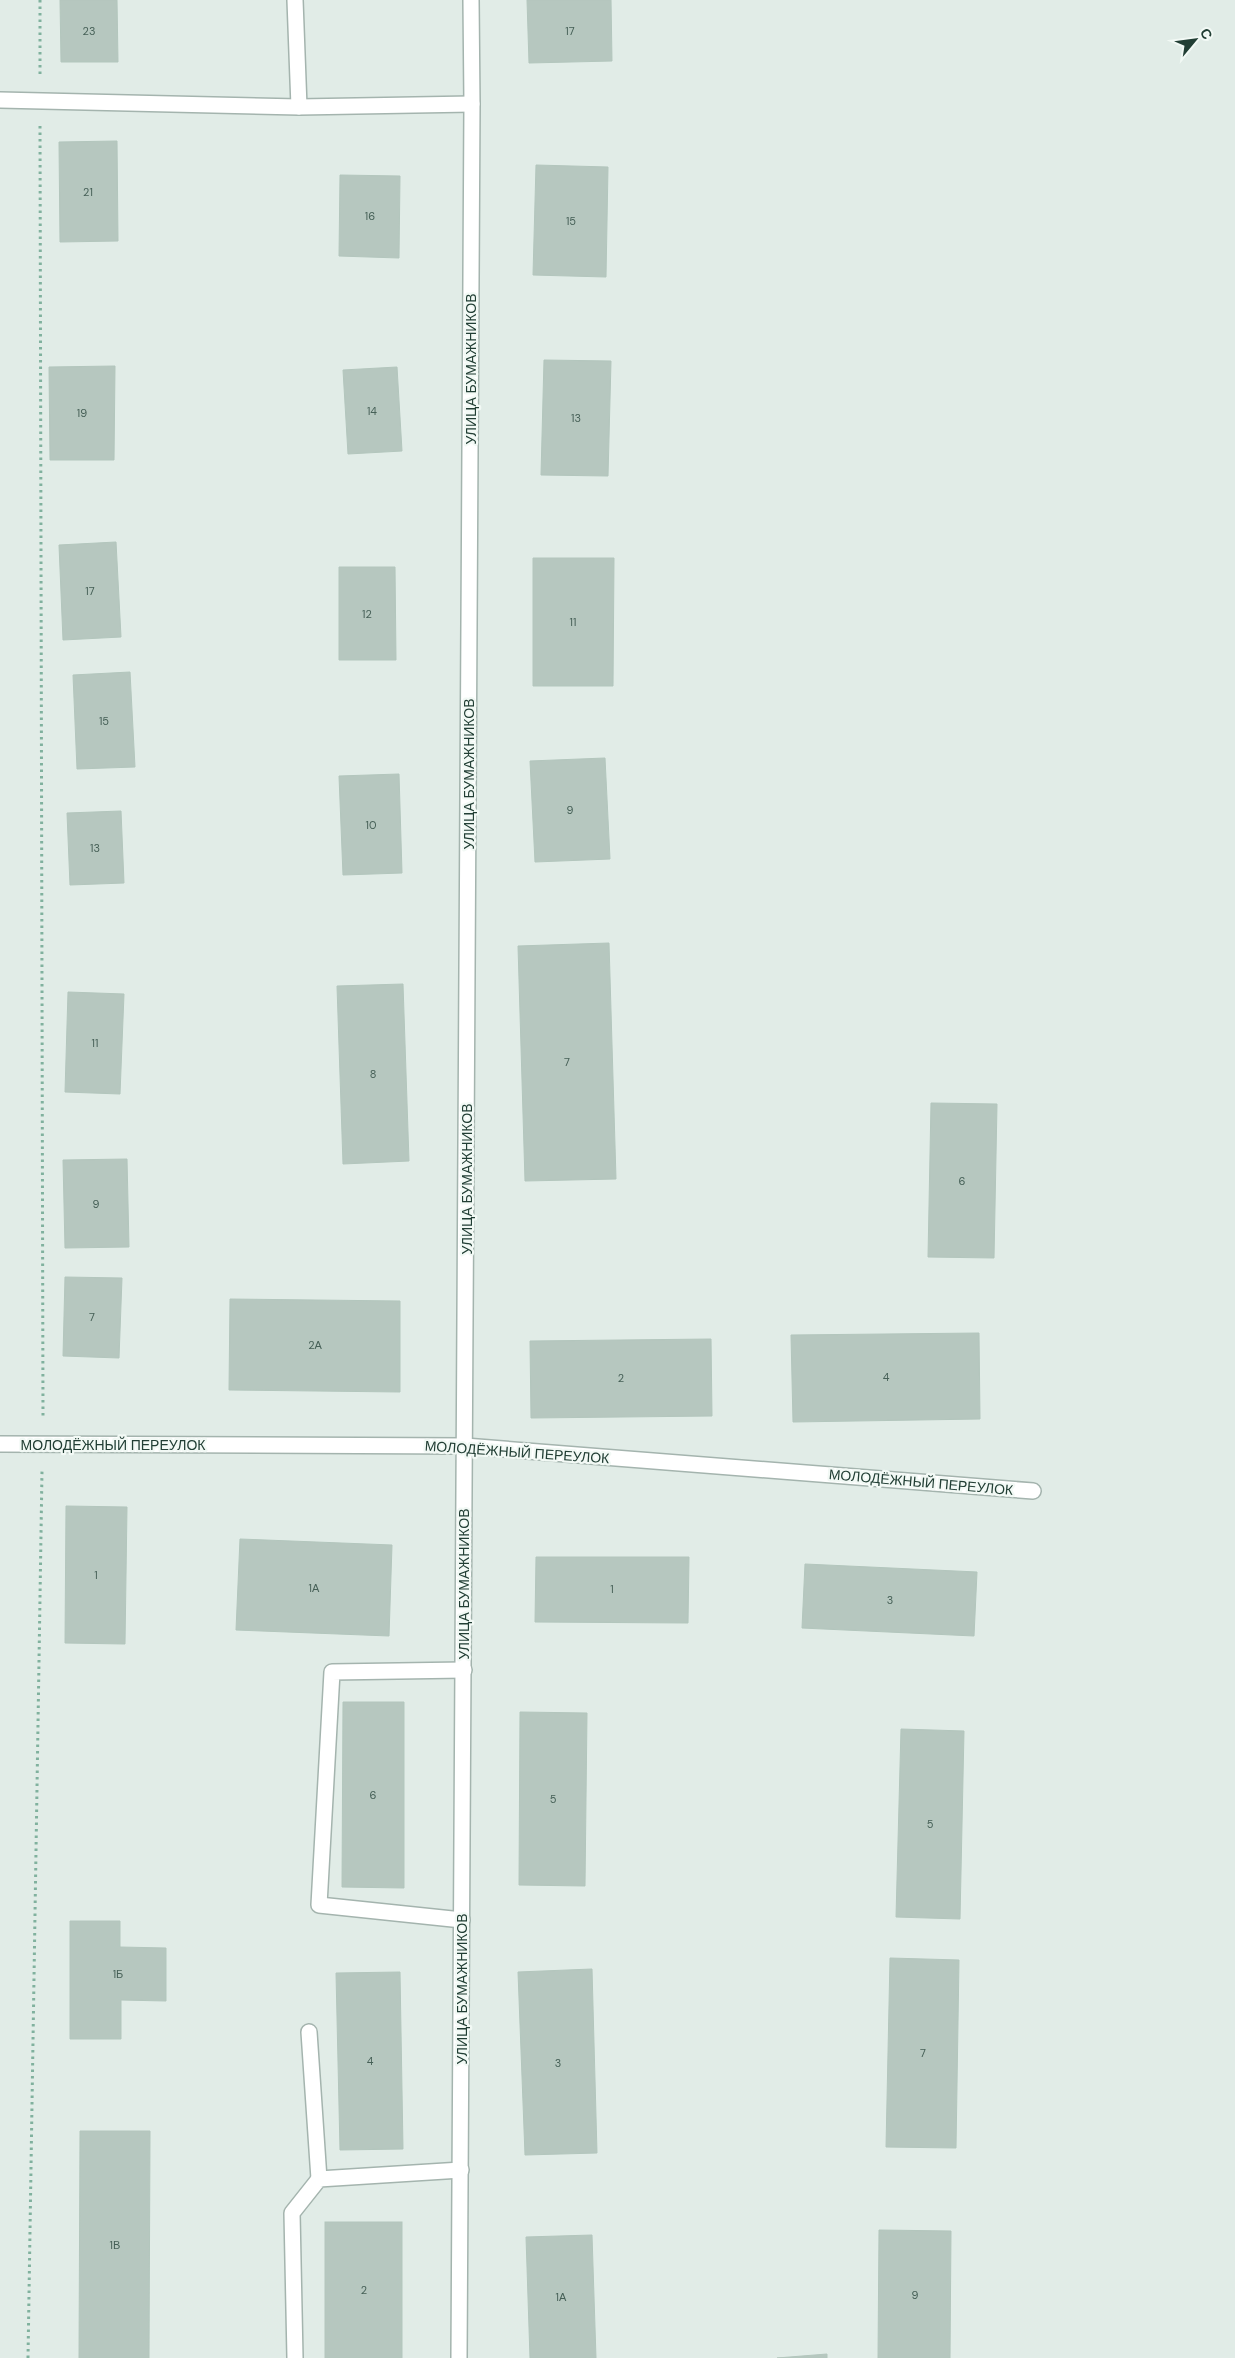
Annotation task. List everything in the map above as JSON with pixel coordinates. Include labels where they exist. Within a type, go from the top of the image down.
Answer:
[{"type":"street","points":[[295,0],[299,107]]},
{"type":"street","name":"УЛИЦА БУМАЖНИКОВ","points":[[459,2358],[472,104],[470,0]]},
{"type":"street","points":[[0,100],[299,107],[472,104]]},
{"type":"street","name":"МОЛОДЁЖНЫЙ ПЕРЕУЛОК","points":[[0,1444],[465,1446],[1033,1491]]},
{"type":"street","points":[[462,1920],[319,1905],[332,1672],[464,1670]]},
{"type":"street","points":[[295,2358],[292,2213],[319,2179],[309,2032]]},
{"type":"street","points":[[319,2179],[461,2170]]},
{"type":"path","points":[[28,2358],[43,1445],[40,0]]},
{"type":"building","points":[[60,0],[117,0],[118,62],[61,62]]},
{"type":"building","points":[[527,0],[611,0],[612,61],[529,63]]},
{"type":"building","points":[[117,141],[118,241],[60,242],[59,142]]},
{"type":"building","points":[[536,165],[608,167],[606,277],[533,275]]},
{"type":"building","points":[[340,175],[400,176],[399,258],[339,256]]},
{"type":"building","points":[[544,360],[611,361],[608,476],[541,475]]},
{"type":"building","points":[[115,366],[114,460],[50,460],[49,367]]},
{"type":"building","points":[[397,367],[402,451],[348,454],[343,370]]},
{"type":"building","points":[[116,542],[121,637],[63,640],[59,545]]},
{"type":"building","points":[[533,558],[614,558],[613,686],[533,686]]},
{"type":"building","points":[[339,567],[395,567],[396,660],[339,660]]},
{"type":"building","points":[[130,672],[135,767],[77,769],[73,675]]},
{"type":"building","points":[[605,758],[610,859],[535,862],[530,761]]},
{"type":"building","points":[[399,774],[402,873],[343,875],[339,776]]},
{"type":"building","points":[[121,811],[124,883],[70,885],[67,813]]},
{"type":"building","points":[[609,943],[616,1179],[525,1181],[518,946]]},
{"type":"building","points":[[403,984],[409,1161],[343,1164],[337,986]]},
{"type":"building","points":[[68,992],[124,994],[120,1094],[65,1092]]},
{"type":"building","points":[[931,1103],[997,1104],[994,1258],[928,1257]]},
{"type":"building","points":[[127,1159],[129,1247],[65,1248],[63,1160]]},
{"type":"building","points":[[65,1277],[122,1278],[119,1358],[63,1356]]},
{"type":"building","points":[[230,1299],[400,1301],[400,1392],[229,1390]]},
{"type":"building","points":[[979,1333],[980,1419],[793,1422],[791,1335]]},
{"type":"building","points":[[711,1339],[712,1416],[531,1418],[530,1341]]},
{"type":"building","points":[[66,1506],[127,1507],[125,1644],[65,1643]]},
{"type":"building","points":[[240,1539],[392,1545],[389,1636],[236,1630]]},
{"type":"building","points":[[536,1557],[689,1557],[688,1623],[535,1622]]},
{"type":"building","points":[[805,1564],[977,1572],[974,1636],[802,1628]]},
{"type":"building","points":[[343,1702],[404,1702],[404,1888],[342,1887]]},
{"type":"building","points":[[520,1712],[587,1713],[585,1886],[519,1885]]},
{"type":"building","points":[[901,1729],[964,1731],[960,1919],[896,1917]]},
{"type":"building","points":[[70,1921],[120,1921],[120,1947],[166,1948],[166,2001],[121,2000],[121,2039],[70,2039]]},
{"type":"building","points":[[890,1958],[959,1960],[956,2148],[886,2147]]},
{"type":"building","points":[[592,1969],[597,2153],[525,2155],[518,1972]]},
{"type":"building","points":[[400,1972],[403,2149],[340,2150],[336,1973]]},
{"type":"building","points":[[80,2131],[150,2131],[149,2358],[79,2358]]},
{"type":"building","points":[[325,2222],[402,2222],[402,2358],[325,2358]]},
{"type":"building","points":[[879,2230],[951,2231],[950,2358],[878,2358]]},
{"type":"building","points":[[592,2235],[596,2358],[530,2358],[526,2237]]},
{"type":"building","points":[[827,2354],[827,2358],[777,2358]]}]
